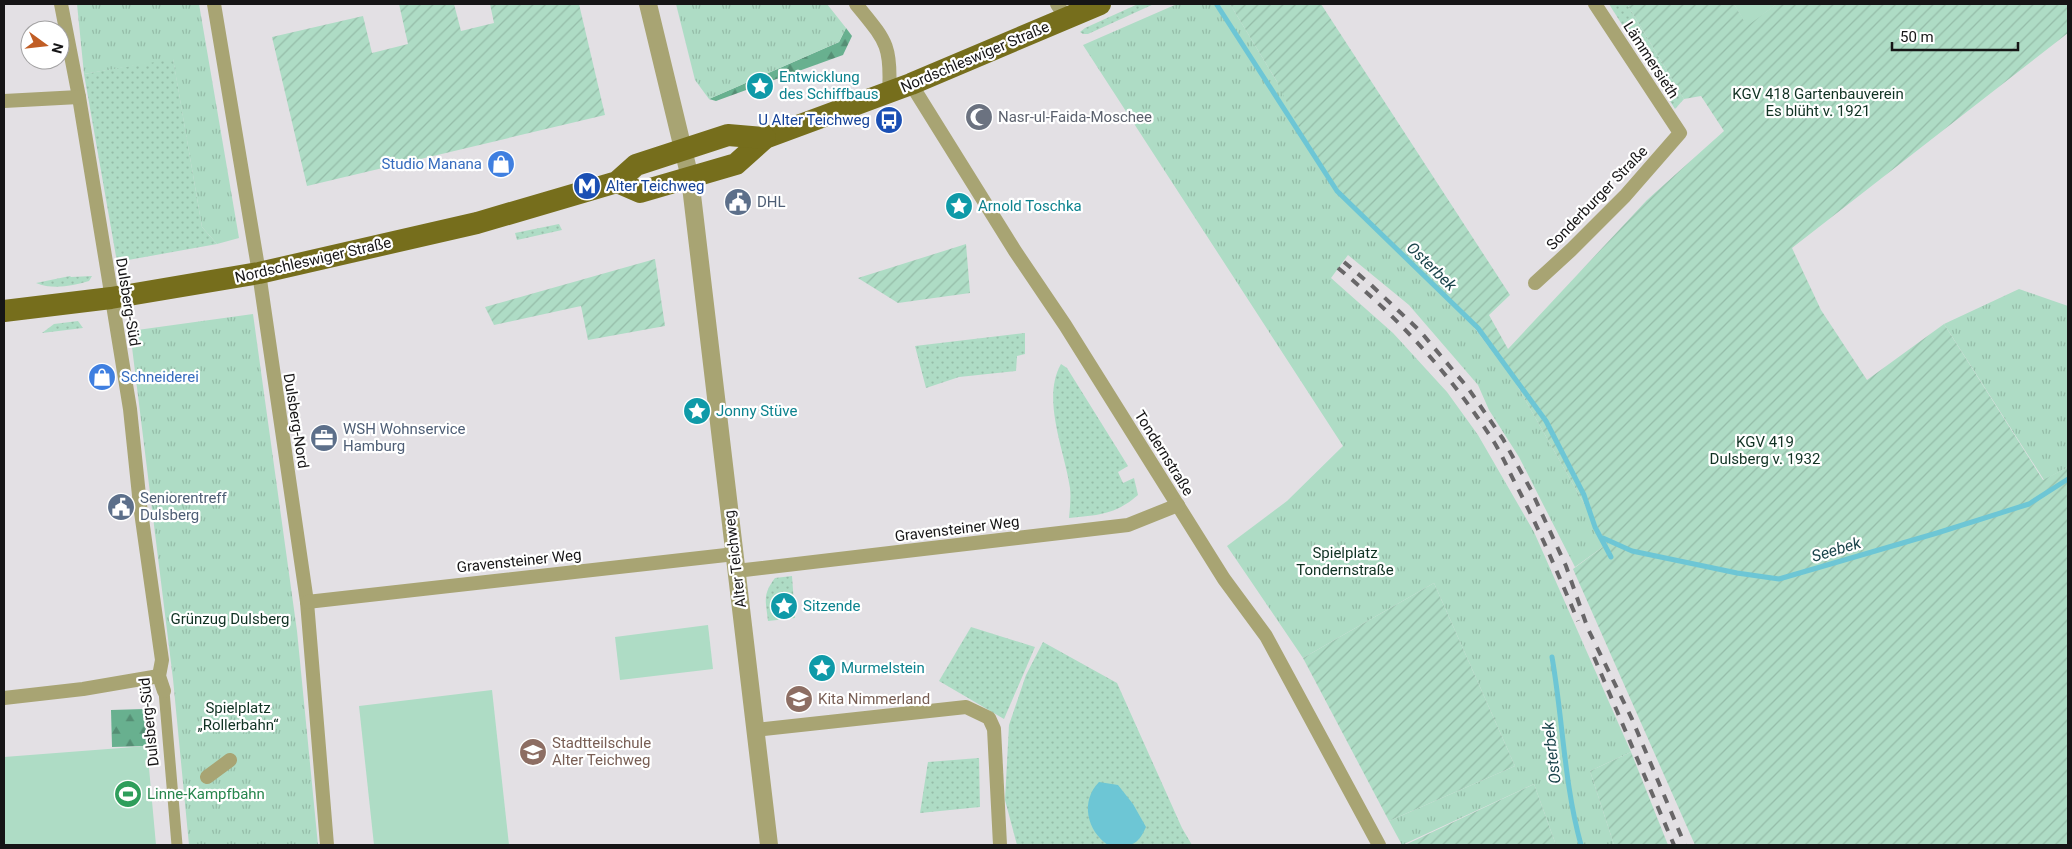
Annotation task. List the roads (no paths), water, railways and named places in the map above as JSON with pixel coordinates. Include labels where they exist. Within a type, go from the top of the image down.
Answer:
[{"type":"main road","name":"Nordschleswiger Straße","points":[[617,182],[640,192],[736,164],[765,138],[911,84],[1062,11],[1100,4]]},
{"type":"main road","name":"Nordschleswiger Straße","points":[[4,311],[111,298],[259,273],[477,223],[617,182],[636,165],[728,135],[765,138]]},
{"type":"street","name":"Dulsberg-Süd","points":[[62,4],[79,96],[130,409],[140,505],[162,660],[159,676],[164,691],[177,845]]},
{"type":"street","name":"Dulsberg-Nord","points":[[214,4],[259,273],[307,602],[327,845]]},
{"type":"street","name":"Alter Teichweg","points":[[648,4],[690,178],[769,845]]},
{"type":"street","points":[[856,4],[884,40],[889,52],[891,64],[889,93]]},
{"type":"street","name":"Lämmersieth","points":[[1595,4],[1680,133]]},
{"type":"street","name":"Tondernstraße","points":[[911,84],[1224,579],[1266,636],[1379,845]]},
{"type":"street","points":[[4,101],[79,96]]},
{"type":"street","name":"Sonderburger Straße","points":[[1535,283],[1625,196],[1680,133]]},
{"type":"street","name":"Gravensteiner Weg","points":[[307,602],[1128,525],[1178,505]]},
{"type":"street","points":[[4,698],[83,689],[159,676]]},
{"type":"street","points":[[755,730],[966,708],[989,718],[994,729],[1000,845]]},
{"type":"street","points":[[207,777],[230,760]]},
{"type":"water","points":[[1099,782],[1118,785],[1133,804],[1146,827],[1139,839],[1132,844],[1108,845],[1095,832],[1088,815],[1088,807],[1089,798]]},
{"type":"waterway","name":"Osterbek","points":[[1217,5],[1337,191],[1478,328],[1546,421],[1584,495],[1595,527],[1611,557]]},
{"type":"waterway","name":"Seebek","points":[[1603,538],[1632,551],[1737,573],[1779,579],[2029,504],[2068,479]]},
{"type":"waterway","name":"Osterbek","points":[[1552,657],[1567,775],[1581,845]]},
{"type":"railway","points":[[1344,262],[1420,331],[1468,388],[1503,439],[1531,490],[1566,566],[1588,629],[1632,719],[1685,845]]},
{"type":"railway","points":[[1338,268],[1382,307],[1423,349],[1477,417],[1497,447],[1524,500],[1578,621]]},
{"type":"railway","points":[[1594,657],[1674,845]]},
{"type":"place","name":"Entwicklung des Schiffbaus","points":[[760,86]]},
{"type":"place","name":"Nasr-ul-Faida-Moschee","points":[[979,117]]},
{"type":"place","name":"U Alter Teichweg","points":[[889,120]]},
{"type":"place","name":"Studio Manana","points":[[501,164]]},
{"type":"place","name":"Alter Teichweg","points":[[587,186]]},
{"type":"place","name":"DHL","points":[[738,202]]},
{"type":"place","name":"Arnold Toschka","points":[[959,206]]},
{"type":"place","name":"Schneiderei","points":[[102,377]]},
{"type":"place","name":"Jonny Stüve","points":[[697,411]]},
{"type":"place","name":"WSH Wohnservice Hamburg","points":[[324,438]]},
{"type":"place","name":"Seniorentreff Dulsberg","points":[[121,507]]},
{"type":"place","name":"Sitzende","points":[[784,606]]},
{"type":"place","name":"Murmelstein","points":[[822,668]]},
{"type":"place","name":"Kita Nimmerland","points":[[799,699]]},
{"type":"place","name":"Stadtteilschule Alter Teichweg","points":[[533,752]]},
{"type":"place","name":"Linne-Kampfbahn","points":[[128,794]]},
{"type":"park label","name":"KGV 418 Gartenbauverein Es blüht v. 1921","points":[[1818,102]]},
{"type":"park label","name":"KGV 419 Dulsberg v. 1932","points":[[1765,450]]},
{"type":"park label","name":"Spielplatz Tondernstraße","points":[[1345,562]]},
{"type":"park label","name":"Grünzug Dulsberg","points":[[230,619]]},
{"type":"park label","name":"Spielplatz „Rollerbahn“","points":[[238,716]]}]
